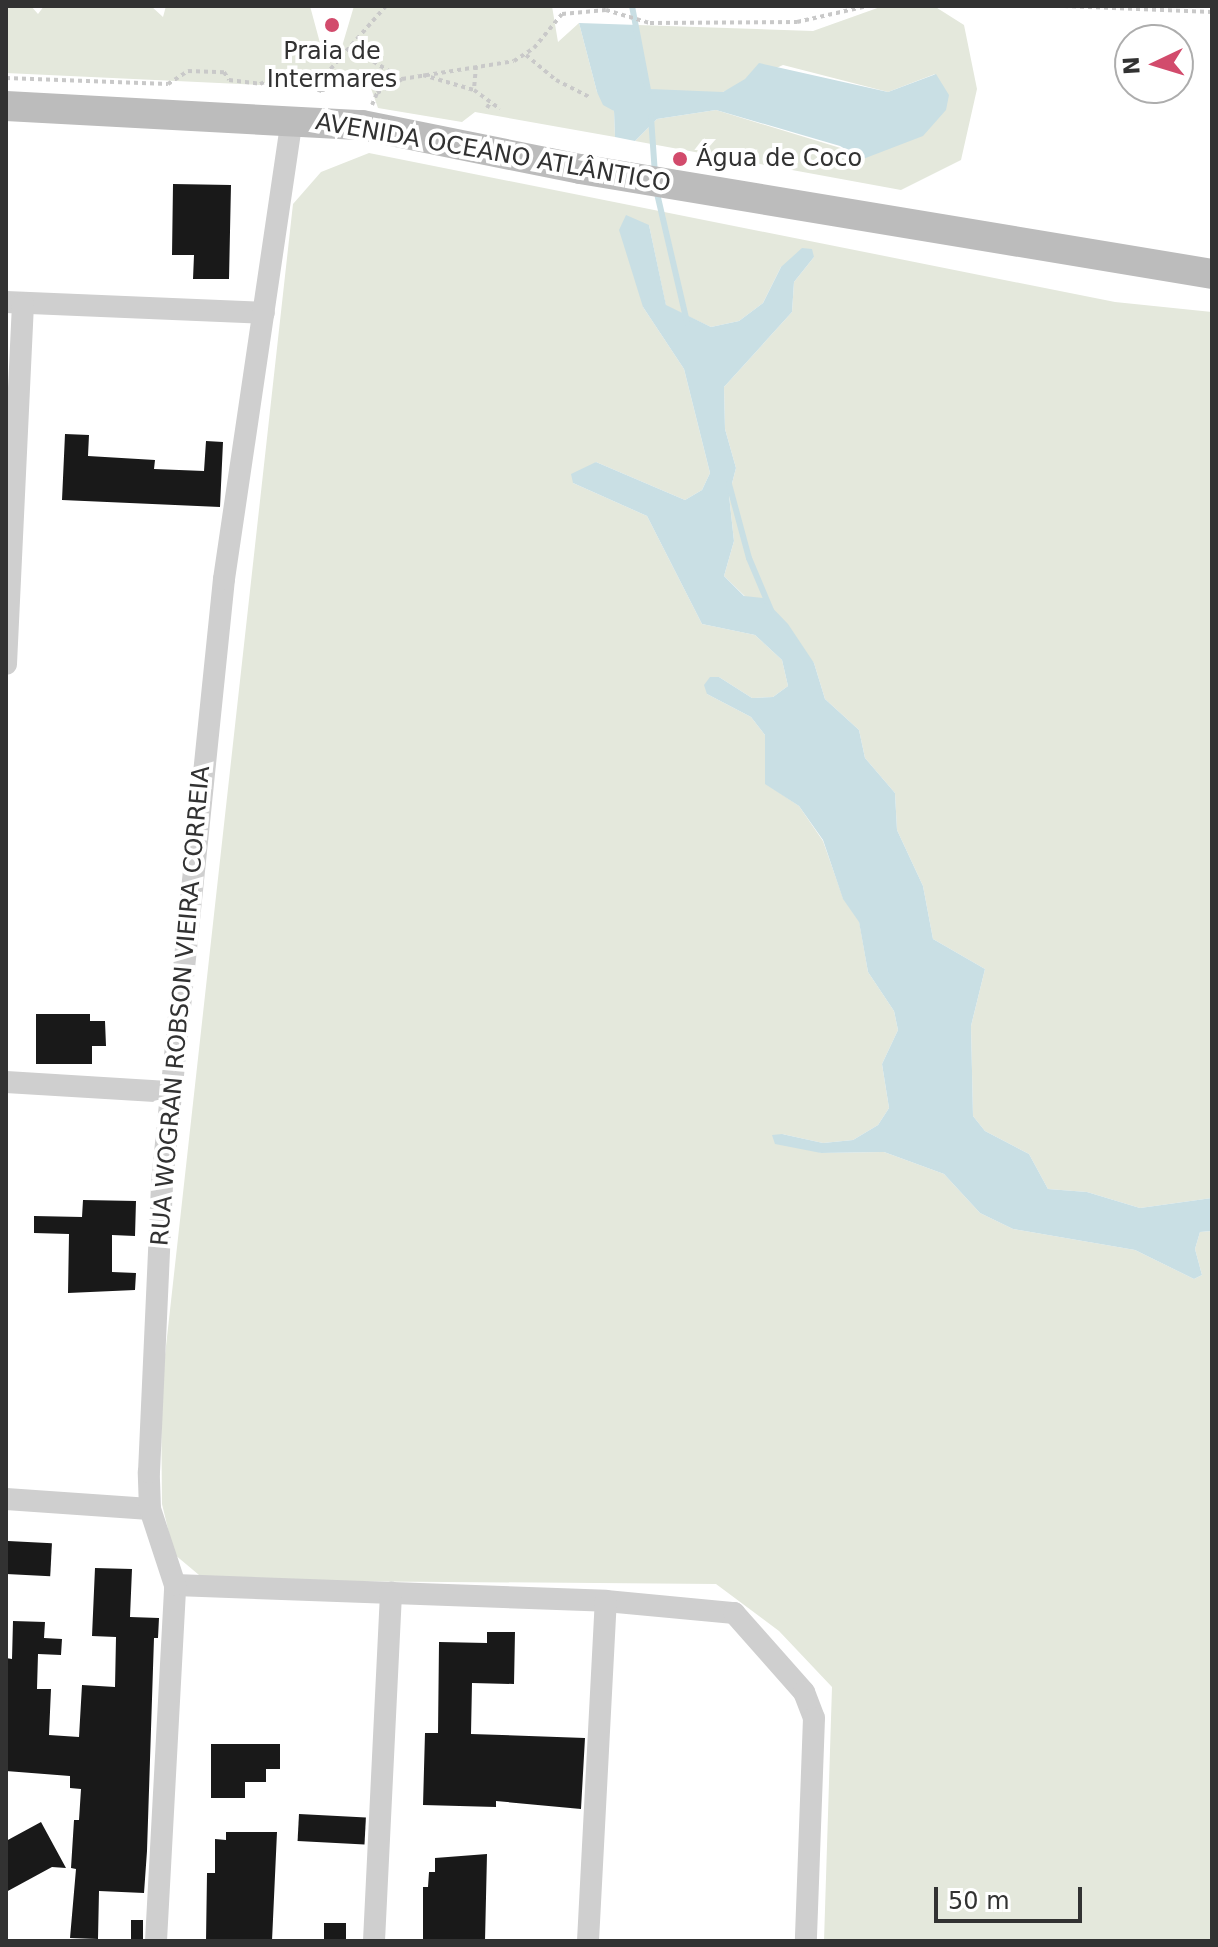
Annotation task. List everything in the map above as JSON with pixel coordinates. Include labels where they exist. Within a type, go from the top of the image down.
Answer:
[{"type":"main road","name":"AVENIDA OCEANO ATLÂNTICO","points":[[6,106],[362,125],[580,169],[1212,274]]},
{"type":"street","name":"RUA WOGRAN ROBSON VIEIRA CORREIA","points":[[156,1941],[175,1585],[150,1509],[168,1092],[224,579],[292,119]]},
{"type":"street","points":[[6,664],[15,303],[264,313]]},
{"type":"street","points":[[6,1082],[168,1092]]},
{"type":"street","points":[[6,1499],[150,1509]]},
{"type":"street","points":[[175,1585],[606,1601],[734,1613],[804,1692],[814,1718],[806,1941]]},
{"type":"street","points":[[374,1941],[391,1592]]},
{"type":"street","points":[[588,1941],[606,1601]]},
{"type":"path","points":[[331,121],[320,81],[338,57],[352,49],[386,6]]},
{"type":"path","points":[[362,125],[377,93],[402,79],[526,55],[551,22],[577,11],[606,10],[650,23],[797,22],[867,6]]},
{"type":"path","points":[[1064,6],[1212,12]]},
{"type":"path","points":[[352,49],[402,79]]},
{"type":"path","points":[[526,55],[556,80],[590,97]]},
{"type":"path","points":[[474,90],[476,66]]},
{"type":"path","points":[[6,78],[168,84],[188,71],[224,72],[229,80],[260,84],[272,79],[295,81],[323,92]]},
{"type":"path","points":[[423,75],[474,90],[500,109]]},
{"type":"path","points":[[487,108],[491,101]]},
{"type":"shaded area","points":[[6,6],[31,6],[38,14],[44,6],[151,6],[163,17],[166,6],[310,6],[320,43],[343,43],[354,6],[552,6],[558,42],[579,23],[597,92],[614,111],[615,137],[475,112],[462,122],[378,108],[368,80],[281,75],[261,85],[6,73]]},
{"type":"shaded area","points":[[883,6],[934,6],[964,25],[977,89],[961,160],[901,190],[635,141],[657,119],[716,110],[857,153],[877,153],[892,146],[935,74],[888,92],[783,65],[723,92],[669,93],[650,89],[644,80],[637,39],[638,25],[813,31]]},
{"type":"shaded area","points":[[579,23],[638,25],[639,57],[650,89],[723,92],[745,79],[759,63],[888,92],[936,74],[949,95],[946,110],[923,136],[863,159],[840,146],[716,110],[657,119],[635,141],[615,137],[614,111],[603,105],[597,92]]},
{"type":"shaded area","points":[[369,153],[1115,302],[1212,312],[1212,1198],[1140,1208],[1087,1192],[1048,1189],[1029,1154],[985,1131],[973,1116],[971,1026],[985,969],[933,939],[923,886],[897,830],[895,793],[865,758],[859,730],[825,699],[814,663],[724,576],[734,541],[729,495],[736,468],[725,429],[724,387],[792,312],[794,282],[814,257],[781,267],[763,303],[739,321],[711,327],[666,306],[649,225],[643,307],[684,369],[710,473],[702,490],[685,500],[596,462],[573,483],[647,516],[702,624],[755,635],[782,660],[788,686],[773,697],[752,698],[719,677],[707,694],[751,717],[765,735],[765,783],[799,806],[823,841],[843,898],[859,921],[868,972],[894,1011],[898,1030],[882,1064],[889,1108],[878,1125],[853,1140],[823,1143],[782,1134],[821,1153],[884,1152],[944,1174],[980,1213],[1013,1229],[1135,1250],[1194,1279],[1202,1275],[1195,1249],[1200,1232],[1212,1231],[1212,1941],[824,1941],[832,1687],[779,1631],[716,1584],[205,1580],[174,1554],[162,1504],[161,1391],[293,204],[321,172]]},
{"type":"shaded area","points":[[626,215],[649,225],[666,305],[711,327],[739,321],[763,303],[781,267],[802,248],[812,249],[814,257],[794,282],[792,312],[724,387],[725,429],[736,468],[729,495],[734,541],[724,576],[744,596],[763,598],[788,624],[814,663],[825,699],[859,730],[865,758],[895,793],[897,830],[923,886],[933,939],[985,969],[971,1026],[973,1116],[985,1131],[1029,1154],[1048,1189],[1087,1192],[1140,1208],[1212,1198],[1212,1231],[1200,1232],[1195,1249],[1202,1275],[1194,1279],[1135,1250],[1013,1229],[980,1213],[944,1174],[884,1152],[821,1153],[775,1144],[772,1135],[782,1134],[823,1143],[853,1140],[878,1125],[889,1108],[882,1064],[898,1030],[894,1011],[868,972],[859,922],[843,899],[823,840],[799,806],[765,784],[765,735],[751,717],[707,694],[704,685],[710,677],[719,677],[752,698],[773,697],[788,686],[782,660],[755,635],[702,624],[647,516],[573,483],[571,474],[596,462],[685,500],[702,490],[710,473],[684,369],[643,307],[619,230]]},
{"type":"building","points":[[173,184],[231,185],[229,279],[193,279],[194,255],[172,255]]},
{"type":"building","points":[[65,434],[89,435],[88,456],[155,460],[154,469],[204,471],[206,441],[223,442],[220,507],[62,500]]},
{"type":"building","points":[[36,1014],[90,1014],[90,1021],[105,1021],[106,1046],[92,1046],[92,1064],[36,1064]]},
{"type":"building","points":[[83,1200],[136,1201],[135,1236],[112,1235],[112,1272],[136,1273],[135,1290],[68,1293],[69,1234],[34,1233],[34,1216],[82,1217]]},
{"type":"building","points":[[8,1541],[52,1543],[50,1576],[6,1574]]},
{"type":"building","points":[[95,1568],[132,1569],[130,1617],[159,1618],[158,1638],[154,1638],[144,1893],[99,1891],[98,1939],[70,1938],[76,1869],[71,1868],[74,1820],[79,1820],[81,1789],[70,1788],[70,1776],[6,1771],[6,1658],[12,1659],[13,1621],[45,1622],[44,1638],[62,1639],[61,1655],[38,1654],[37,1689],[51,1689],[49,1735],[79,1737],[82,1685],[115,1687],[116,1637],[92,1636]]},
{"type":"building","points":[[487,1632],[515,1632],[514,1684],[472,1683],[471,1734],[585,1738],[581,1809],[496,1801],[496,1807],[423,1805],[425,1733],[438,1733],[439,1642],[487,1643]]},
{"type":"building","points":[[211,1744],[280,1744],[280,1769],[266,1769],[266,1782],[245,1782],[245,1798],[211,1798]]},
{"type":"building","points":[[299,1814],[366,1818],[364,1844],[298,1841]]},
{"type":"building","points":[[41,1822],[66,1868],[52,1867],[6,1892],[6,1841]]},
{"type":"building","points":[[226,1832],[277,1832],[272,1941],[206,1941],[207,1873],[215,1873],[215,1839],[226,1840]]},
{"type":"building","points":[[487,1854],[485,1941],[423,1941],[423,1887],[428,1887],[429,1872],[435,1872],[435,1858]]},
{"type":"building","points":[[131,1920],[143,1920],[143,1941],[131,1941]]},
{"type":"building","points":[[324,1923],[346,1923],[346,1941],[324,1941]]},
{"type":"waterway","points":[[632,6],[648,90]]},
{"type":"waterway","points":[[651,117],[655,174]]},
{"type":"waterway","points":[[656,189],[687,322]]},
{"type":"waterway","points":[[729,484],[749,558],[771,610]]},
{"type":"place","name":"Praia de Intermares","points":[[332,25]]},
{"type":"place","name":"Água de Coco","points":[[680,159]]}]
